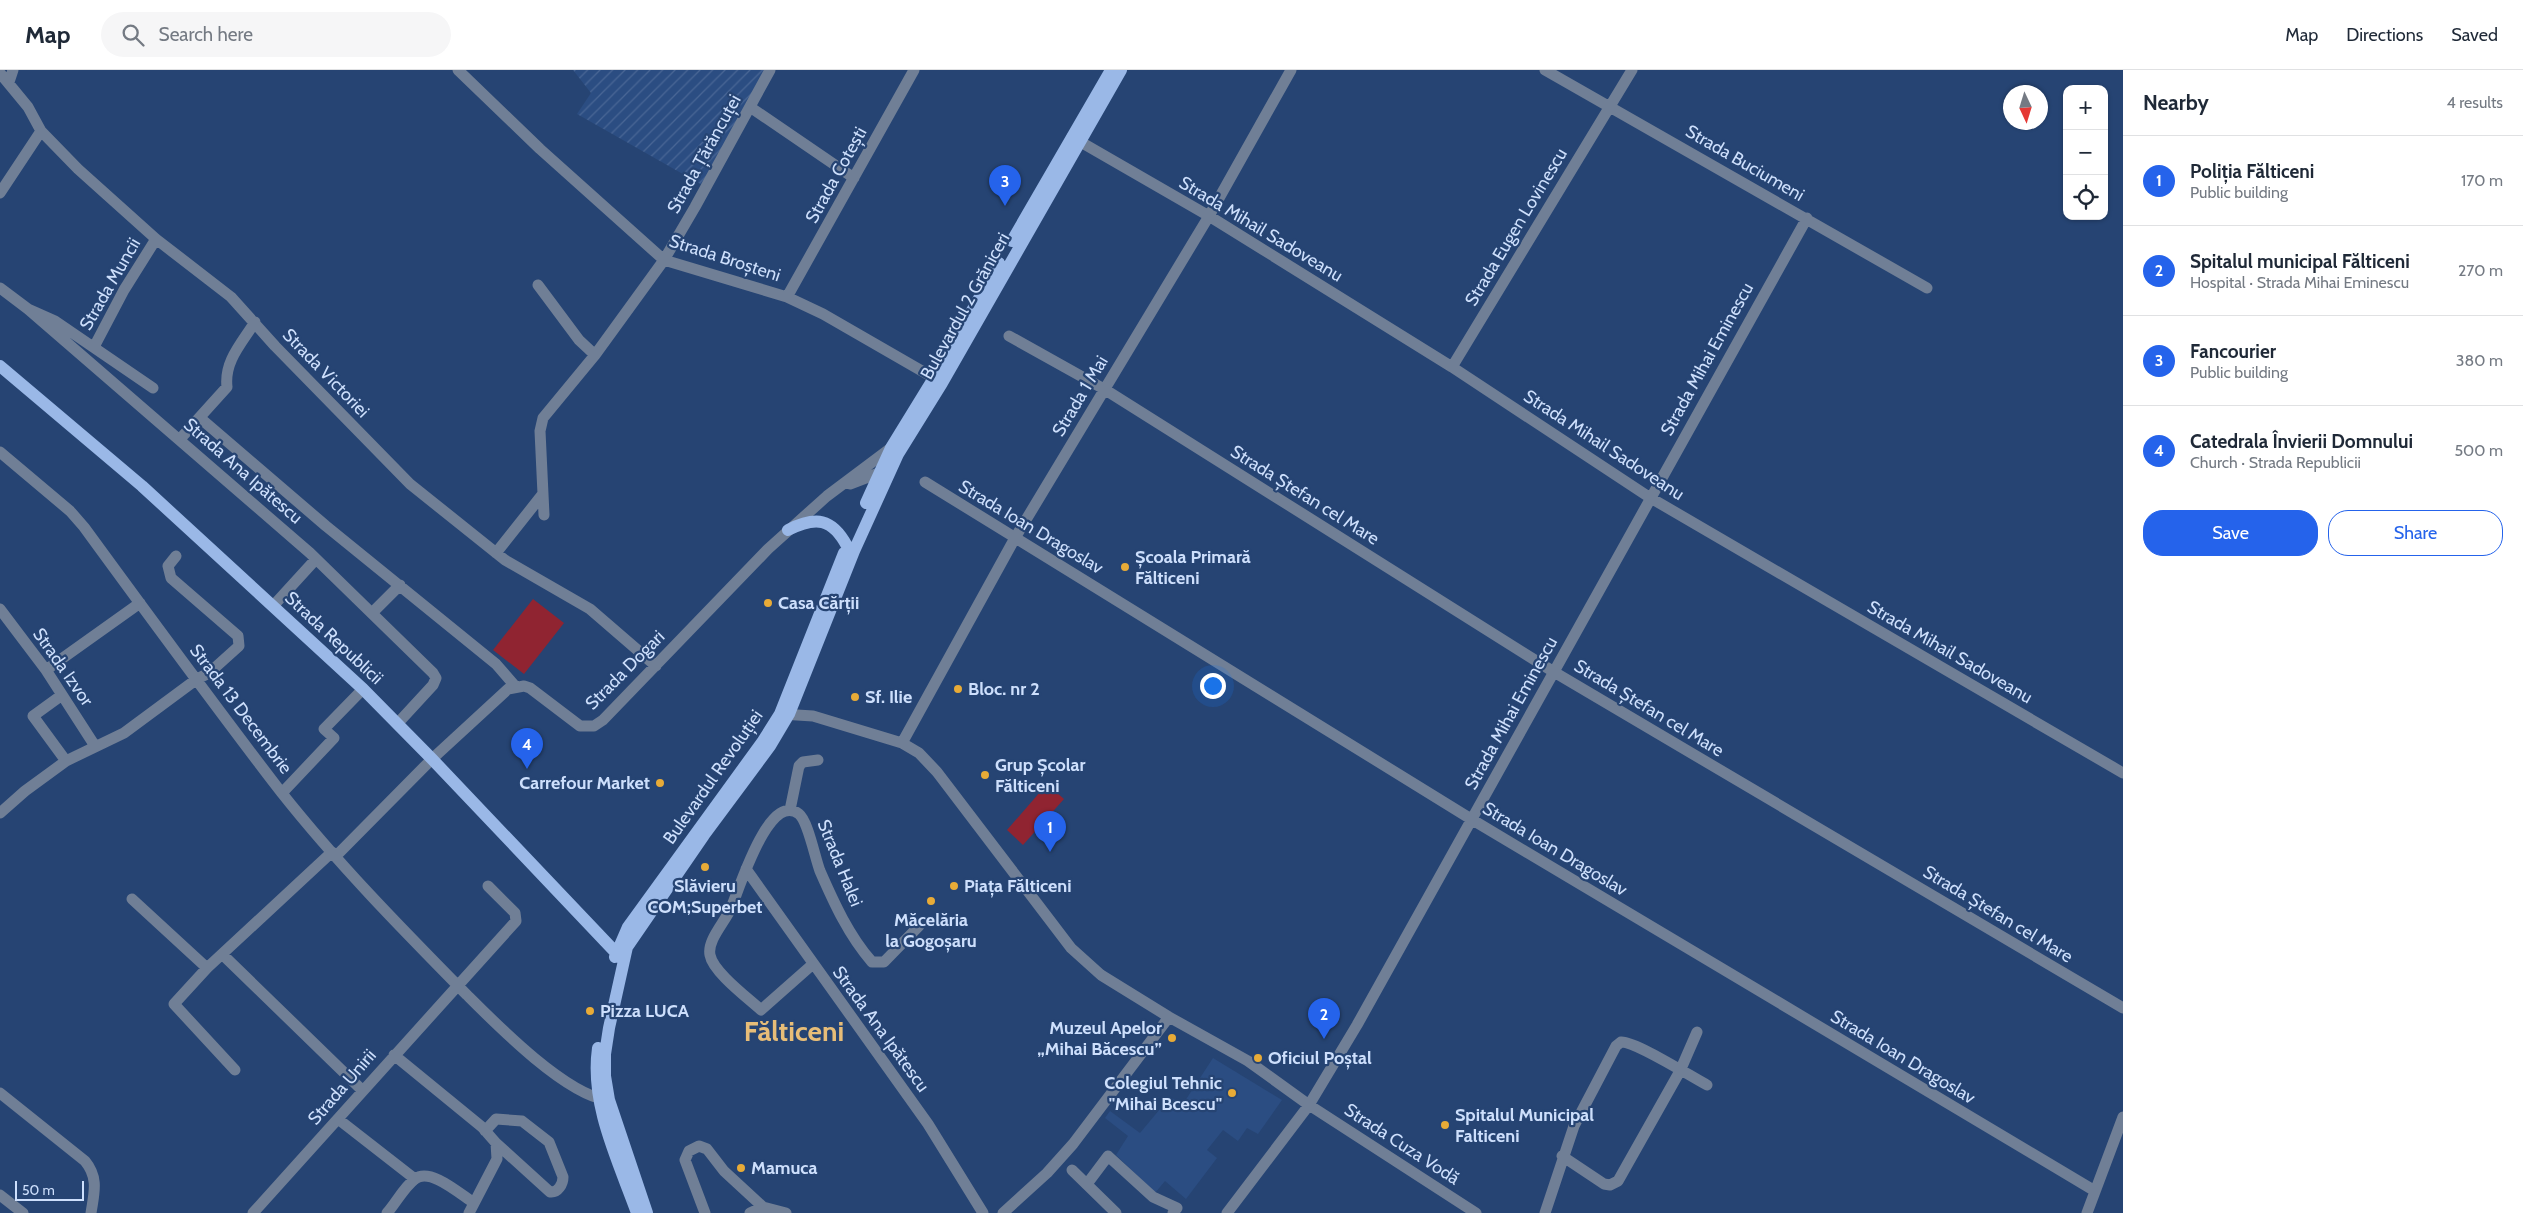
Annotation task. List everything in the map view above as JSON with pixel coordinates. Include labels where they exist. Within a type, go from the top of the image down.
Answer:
[{"type":"main road","name":"Bulevardul 2 Grăniceri","points":[[894,451],[938,380],[1075,139],[1111,70]]},
{"type":"main road","name":"Bulevardul 2 Grăniceri","points":[[1075,139],[1121,70]]},
{"type":"main road","name":"Strada Republicii","points":[[0,366],[97,447],[274,605],[363,689],[398,723],[619,957]]},
{"type":"main road","name":"Bulevardul Revoluției","points":[[604,1100],[605,1054],[619,957],[770,746],[891,468],[894,451]]},
{"type":"main road","name":"Bulevardul Revoluției","points":[[785,714],[847,546],[878,474],[894,451]]},
{"type":"main road","points":[[788,530],[810,522],[826,523],[841,534],[847,546]]},
{"type":"main road","points":[[604,1100],[637,1213]]},
{"type":"main road","points":[[604,1100],[647,1213]]},
{"type":"street","points":[[9,82],[13,70]]},
{"type":"street","name":"Strada Broșteni","points":[[458,70],[547,156],[665,257],[787,297],[824,314],[938,380]]},
{"type":"street","name":"Strada Țărăncuței","points":[[544,515],[540,431],[543,418],[595,355],[665,257],[695,207],[770,70]]},
{"type":"street","name":"Strada Cotești","points":[[787,297],[914,70]]},
{"type":"street","name":"Strada 1 Mai","points":[[902,743],[1015,538],[1209,216],[1291,70]]},
{"type":"street","name":"Strada Buciumeni","points":[[1544,70],[1927,288]]},
{"type":"street","name":"Strada Eugen Lovinescu","points":[[1452,367],[1632,70]]},
{"type":"street","name":"Strada Victoriei","points":[[0,73],[28,107],[41,131],[78,169],[156,239],[231,297],[410,484],[496,553],[590,609],[656,666]]},
{"type":"street","points":[[750,107],[854,178]]},
{"type":"street","points":[[0,193],[41,131]]},
{"type":"street","name":"Strada Mihail Sadoveanu","points":[[1075,139],[1209,216],[1452,367],[1649,497],[2123,773]]},
{"type":"street","name":"Strada Mihai Eminescu","points":[[1227,1213],[1310,1105],[1357,1025],[1554,672],[1649,497],[1806,218]]},
{"type":"street","name":"Strada Muncii","points":[[94,346],[124,290],[156,239]]},
{"type":"street","points":[[538,285],[579,340],[595,355]]},
{"type":"street","name":"Strada Ana Ipătescu","points":[[0,288],[28,309],[131,400],[180,439],[316,559],[428,668],[436,678],[433,685],[398,723]]},
{"type":"street","name":"Strada Ana Ipătescu","points":[[28,309],[56,320],[152,388]]},
{"type":"street","points":[[180,439],[227,387],[226,373],[228,364],[255,322]]},
{"type":"street","name":"Strada Ștefan cel Mare","points":[[1009,336],[1104,389],[1554,672],[2123,1008]]},
{"type":"street","points":[[200,418],[326,526],[502,670],[516,687],[508,689],[494,700],[334,854],[207,968],[174,1004],[235,1070]]},
{"type":"street","name":"Strada Dogari","points":[[516,687],[530,688],[580,726],[594,726],[603,720],[788,530],[839,488],[894,451]]},
{"type":"street","name":"Strada 13 Decembrie","points":[[0,452],[70,510],[282,793],[334,854],[457,985],[516,1043],[560,1076],[604,1100]]},
{"type":"street","name":"Strada Dogari","points":[[839,488],[891,468]]},
{"type":"street","name":"Strada Ioan Dragoslav","points":[[925,482],[1472,819],[2095,1190]]},
{"type":"street","points":[[496,553],[542,495]]},
{"type":"street","points":[[0,813],[25,791],[66,761],[124,732],[197,678],[210,673],[239,646],[238,636],[171,578],[168,566],[176,556]]},
{"type":"street","points":[[274,605],[316,559]]},
{"type":"street","points":[[372,613],[400,585]]},
{"type":"street","points":[[46,670],[140,603]]},
{"type":"street","name":"Strada Izvor","points":[[0,609],[46,670],[96,746]]},
{"type":"street","points":[[282,793],[334,738],[324,729],[363,689]]},
{"type":"street","points":[[62,695],[33,716],[66,761]]},
{"type":"street","name":"Strada Cuza Vodă","points":[[785,714],[813,716],[902,743],[920,753],[937,772],[1072,948],[1101,975],[1169,1017],[1248,1061],[1310,1105],[1476,1213]]},
{"type":"street","points":[[813,964],[761,1010],[716,967],[709,952],[712,942],[731,908],[746,869],[771,822],[778,814],[790,810],[799,766],[803,762],[818,760]]},
{"type":"street","name":"Strada Halei","points":[[790,810],[803,818],[820,870],[844,922],[872,962],[884,962],[919,926]]},
{"type":"street","name":"Strada Ana Ipătescu","points":[[746,869],[928,1124],[983,1213]]},
{"type":"street","name":"Strada Unirii","points":[[253,1213],[516,919],[515,914],[488,886]]},
{"type":"street","points":[[132,899],[207,968]]},
{"type":"street","points":[[222,954],[362,1091]]},
{"type":"street","points":[[1003,1213],[1047,1173],[1073,1144],[1169,1017]]},
{"type":"street","points":[[1562,1156],[1604,1184],[1610,1185],[1618,1181],[1680,1071],[1697,1032]]},
{"type":"street","points":[[1545,1213],[1562,1156],[1574,1126],[1610,1053],[1621,1042],[1635,1044],[1707,1085]]},
{"type":"street","points":[[394,1055],[485,1131],[550,1192],[556,1191],[563,1182],[563,1177],[549,1142],[522,1121],[496,1119],[485,1131]]},
{"type":"street","points":[[0,1093],[91,1168],[95,1186],[90,1213]]},
{"type":"street","points":[[2087,1213],[2123,1116]]},
{"type":"street","points":[[338,1118],[415,1179]]},
{"type":"street","points":[[387,1213],[415,1179],[424,1175],[434,1177],[472,1208],[497,1159],[496,1143]]},
{"type":"street","points":[[705,1213],[686,1160],[689,1150],[699,1146],[706,1149],[724,1171],[762,1206],[786,1213]]},
{"type":"street","points":[[1087,1184],[1108,1156],[1153,1197],[1176,1208],[1173,1213]]},
{"type":"street","points":[[1072,1170],[1116,1213]]},
{"type":"street","points":[[0,1195],[23,1213]]},
{"type":"street","points":[[750,1213],[762,1206]]},
{"type":"shaded area","points":[[573,70],[768,70],[704,186],[577,114],[591,93]]},
{"type":"shaded area","points":[[533,599],[564,623],[524,674],[493,650]]},
{"type":"shaded area","points":[[1047,784],[1064,799],[1023,845],[1007,830]]},
{"type":"shaded area","points":[[1213,1058],[1282,1100],[1258,1134],[1247,1128],[1238,1141],[1223,1130],[1207,1150],[1217,1158],[1186,1199],[1165,1181],[1155,1193],[1116,1155],[1128,1136],[1105,1118],[1110,1111],[1140,1133],[1170,1097],[1183,1104]]},
{"type":"place","name":"Fancourier","points":[[1005,206]]},
{"type":"place","name":"Școala Primară Fălticeni","points":[[1125,567]]},
{"type":"place","name":"Casa Cărții","points":[[768,603]]},
{"type":"place","name":"Bloc. nr 2","points":[[958,689]]},
{"type":"place","name":"Sf. Ilie","points":[[855,697]]},
{"type":"place","name":"Catedrala Învierii Domnului","points":[[527,769]]},
{"type":"place","name":"Grup Școlar Fălticeni","points":[[985,775]]},
{"type":"place","name":"Carrefour Market","points":[[660,783]]},
{"type":"place","name":"Poliția Fălticeni","points":[[1050,852]]},
{"type":"place","name":"Slăvieru COM;Superbet","points":[[705,867]]},
{"type":"place","name":"Piața Fălticeni","points":[[954,886]]},
{"type":"place","name":"Măcelăria la Gogoșaru","points":[[931,901]]},
{"type":"place","name":"Pizza LUCA","points":[[590,1011]]},
{"type":"place","name":"Muzeul Apelor „Mihai Băcescu”","points":[[1172,1038]]},
{"type":"place","name":"Spitalul municipal Fălticeni","points":[[1324,1039]]},
{"type":"place","name":"Oficiul Poștal","points":[[1258,1058]]},
{"type":"place","name":"Colegiul Tehnic \"Mihai Bcescu\"","points":[[1232,1093]]},
{"type":"place","name":"Spitalul Municipal Falticeni","points":[[1445,1125]]},
{"type":"place","name":"Mamuca","points":[[741,1168]]},
{"type":"district","name":"Fălticeni","points":[[794,1031]]}]
